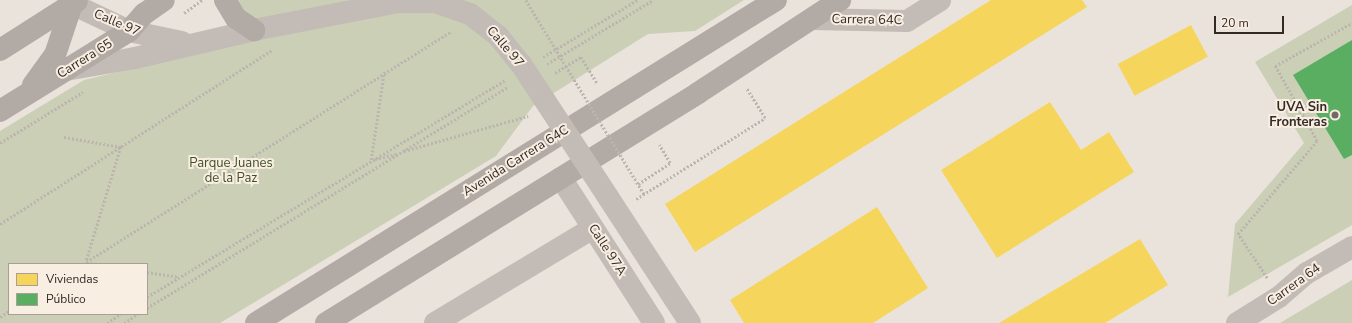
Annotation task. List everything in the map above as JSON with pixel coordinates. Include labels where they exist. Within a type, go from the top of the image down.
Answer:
[{"type":"main road","name":"Carrera 65","points":[[0,111],[129,31],[144,14],[164,0]]},
{"type":"main road","points":[[225,0],[236,18],[254,30]]},
{"type":"main road","name":"Avenida Carrera 64C","points":[[256,323],[776,0]]},
{"type":"main road","points":[[326,323],[561,178],[840,0]]},
{"type":"main road","points":[[0,50],[74,1]]},
{"type":"main road","points":[[25,95],[55,55],[74,1]]},
{"type":"street","name":"Carrera 64C","points":[[812,19],[907,21],[940,0]]},
{"type":"street","name":"Calle 97","points":[[74,1],[129,31],[162,40],[192,43]]},
{"type":"street","name":"Calle 97","points":[[66,70],[135,58],[192,43],[254,30],[336,7],[398,2],[435,2],[453,6],[486,25],[531,66],[612,204],[690,323]]},
{"type":"street","name":"Calle 97A","points":[[561,178],[654,323]]},
{"type":"street","points":[[435,323],[593,228]]},
{"type":"street","name":"Carrera 64","points":[[1237,323],[1279,297],[1307,273],[1352,247]]},
{"type":"path","points":[[180,16],[202,0]]},
{"type":"path","points":[[526,0],[644,194]]},
{"type":"path","points":[[531,66],[560,56],[653,0]]},
{"type":"path","points":[[1279,297],[1238,234],[1317,141],[1275,66],[1352,23]]},
{"type":"path","points":[[85,263],[384,72],[456,28]]},
{"type":"path","points":[[0,224],[273,50]]},
{"type":"path","points":[[550,76],[581,57],[610,103]]},
{"type":"path","points":[[371,161],[384,72]]},
{"type":"path","points":[[148,307],[400,152],[514,84]]},
{"type":"path","points":[[612,204],[644,194],[765,118],[746,88]]},
{"type":"path","points":[[0,143],[84,91]]},
{"type":"path","points":[[148,296],[371,161],[529,115]]},
{"type":"path","points":[[64,137],[121,147]]},
{"type":"path","points":[[638,184],[670,163],[658,143]]},
{"type":"path","points":[[85,263],[121,147]]},
{"type":"path","points":[[148,272],[179,277]]},
{"type":"path","points":[[107,323],[119,315]]},
{"type":"path","points":[[124,323],[136,315]]},
{"type":"green space","name":"Parque Juanes de la Paz","points":[[238,0],[744,0],[695,31],[648,34],[533,106],[496,156],[220,323],[0,323],[0,131],[84,80],[247,41]]},
{"type":"green space","points":[[1352,5],[1352,225],[1228,297],[1235,224],[1304,143],[1255,62]]},
{"type":"green space","points":[[1352,280],[1352,323],[1280,323]]},
{"type":"building: Viviendas","points":[[991,0],[1082,0],[1087,7],[695,252],[665,204]]},
{"type":"building: Viviendas","points":[[1191,25],[1208,57],[1135,96],[1118,64]]},
{"type":"building: Viviendas","points":[[1050,102],[1081,150],[1109,132],[1134,172],[997,258],[941,170]]},
{"type":"building: Viviendas","points":[[877,207],[928,288],[873,323],[744,323],[730,300]]},
{"type":"building: Viviendas","points":[[1140,239],[1168,285],[1105,323],[999,323]]},
{"type":"building: Público","name":"UVA Sin Fronteras","points":[[1352,40],[1352,155],[1344,159],[1293,75]]},
{"type":"place","name":"UVA Sin Fronteras","points":[[1335,115]]}]
